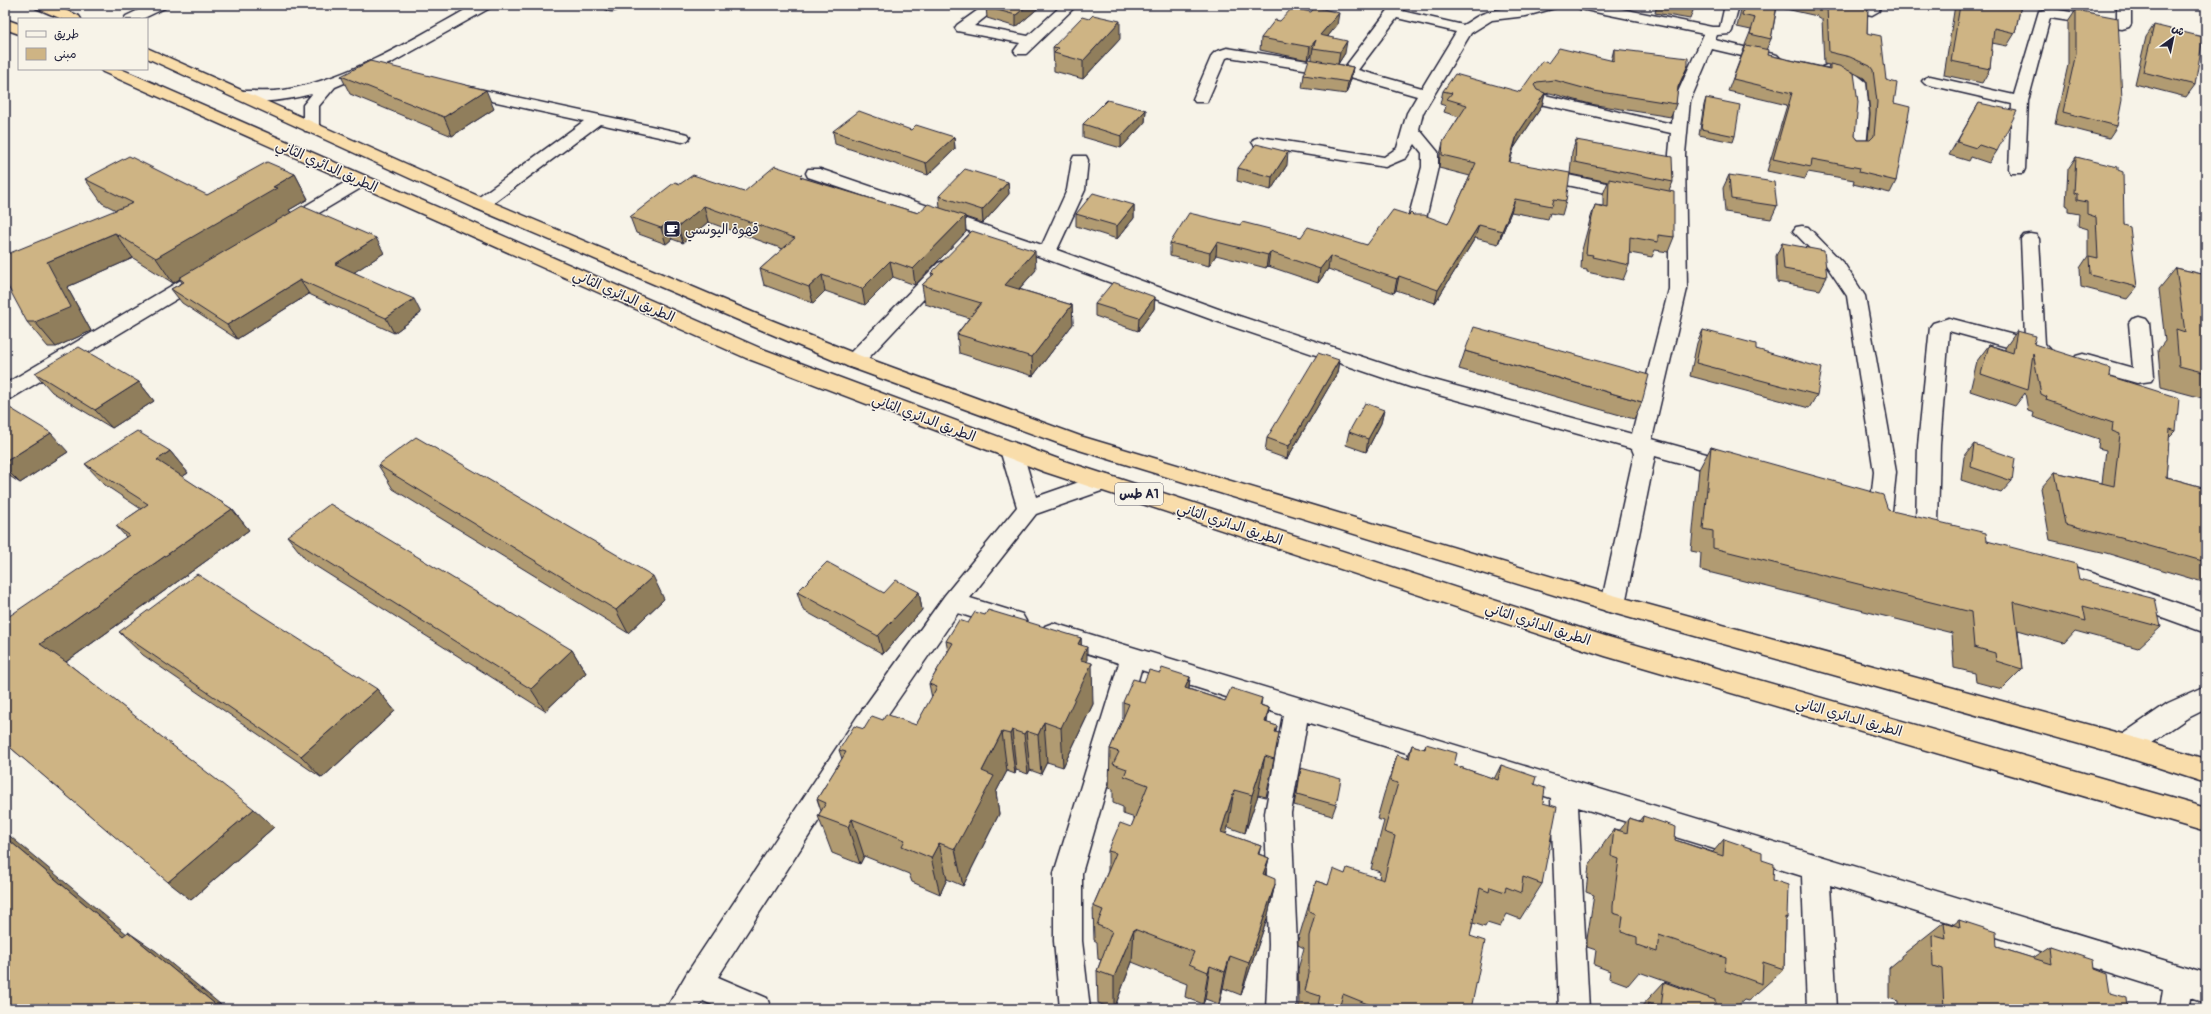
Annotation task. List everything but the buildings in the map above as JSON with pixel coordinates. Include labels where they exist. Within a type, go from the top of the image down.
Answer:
[{"type":"highway","points":[[41,5],[72,18]]},
{"type":"highway","points":[[5,23],[18,30]]},
{"type":"highway","name":"الطريق الدائري الثاني","points":[[148,52],[311,128],[481,204],[854,361],[1073,441],[1613,604],[2126,746],[2206,771]]},
{"type":"highway","name":"الطريق الدائري الثاني","points":[[110,70],[754,353],[1011,450],[1102,482],[1606,646],[2206,820]]},
{"type":"street","points":[[133,18],[160,5]]},
{"type":"street","points":[[244,96],[283,95],[329,84],[374,64],[485,5]]},
{"type":"street","points":[[994,5],[962,28],[1031,41]]},
{"type":"street","points":[[1018,53],[1070,5]]},
{"type":"street","points":[[1260,142],[1386,162],[1395,159],[1404,151],[1412,131],[1411,123],[1415,113],[1465,30],[1495,14],[1526,12],[1550,5]]},
{"type":"street","points":[[1580,5],[1618,14],[1646,12],[1710,37],[1784,60]]},
{"type":"street","points":[[1613,604],[1645,454],[1640,444],[1678,289],[1663,200],[1680,130],[1682,101],[1710,37],[1725,31],[1728,28],[1732,5]]},
{"type":"street","points":[[2017,169],[2020,101],[2044,14],[2053,13],[2122,25],[2124,24],[2124,5]]},
{"type":"street","points":[[1349,72],[1396,9],[1465,30]]},
{"type":"street","points":[[1201,99],[1220,55],[1227,52],[1349,72],[1426,94]]},
{"type":"street","points":[[374,64],[397,72]]},
{"type":"street","points":[[1815,68],[1839,73],[1858,82],[1861,114],[1858,148]]},
{"type":"street","points":[[1930,81],[2020,101]]},
{"type":"street","points":[[311,128],[311,105],[329,84]]},
{"type":"street","points":[[449,87],[682,137]]},
{"type":"street","points":[[1540,99],[1680,130]]},
{"type":"street","points":[[481,204],[598,118]]},
{"type":"street","points":[[1412,131],[1430,152],[1430,167],[1416,223]]},
{"type":"street","points":[[1047,253],[1076,190],[1080,160]]},
{"type":"street","points":[[814,173],[981,229],[1217,315],[1417,382],[1753,475]]},
{"type":"street","points":[[1536,174],[1663,200]]},
{"type":"street","points":[[271,234],[360,180]]},
{"type":"street","points":[[854,361],[981,229]]},
{"type":"street","points":[[1802,231],[1827,254],[1845,275],[1856,296],[1885,472],[1874,508],[1948,531]]},
{"type":"street","points":[[2030,239],[2035,348]]},
{"type":"street","points":[[7,389],[217,267]]},
{"type":"street","points":[[1927,524],[1929,445],[1940,327],[1949,324],[2138,376],[2144,376],[2139,323]]},
{"type":"street","points":[[1011,450],[1028,508]]},
{"type":"street","points":[[681,1009],[866,725],[953,602],[1028,508],[1102,482]]},
{"type":"street","points":[[2034,562],[2206,623]]},
{"type":"street","points":[[953,602],[2192,985],[2175,1009]]},
{"type":"street","points":[[1075,1009],[1068,941],[1068,873],[1133,657]]},
{"type":"street","points":[[2126,746],[2177,711],[2206,697]]},
{"type":"street","points":[[1281,1009],[1283,945],[1278,813],[1297,708]]},
{"type":"street","points":[[1564,791],[1574,1009]]},
{"type":"street","points":[[1815,869],[1822,1009]]},
{"type":"street","points":[[697,983],[756,1009]]},
{"type":"place","name":"قهوة اليونسي","points":[[672,229]]}]
